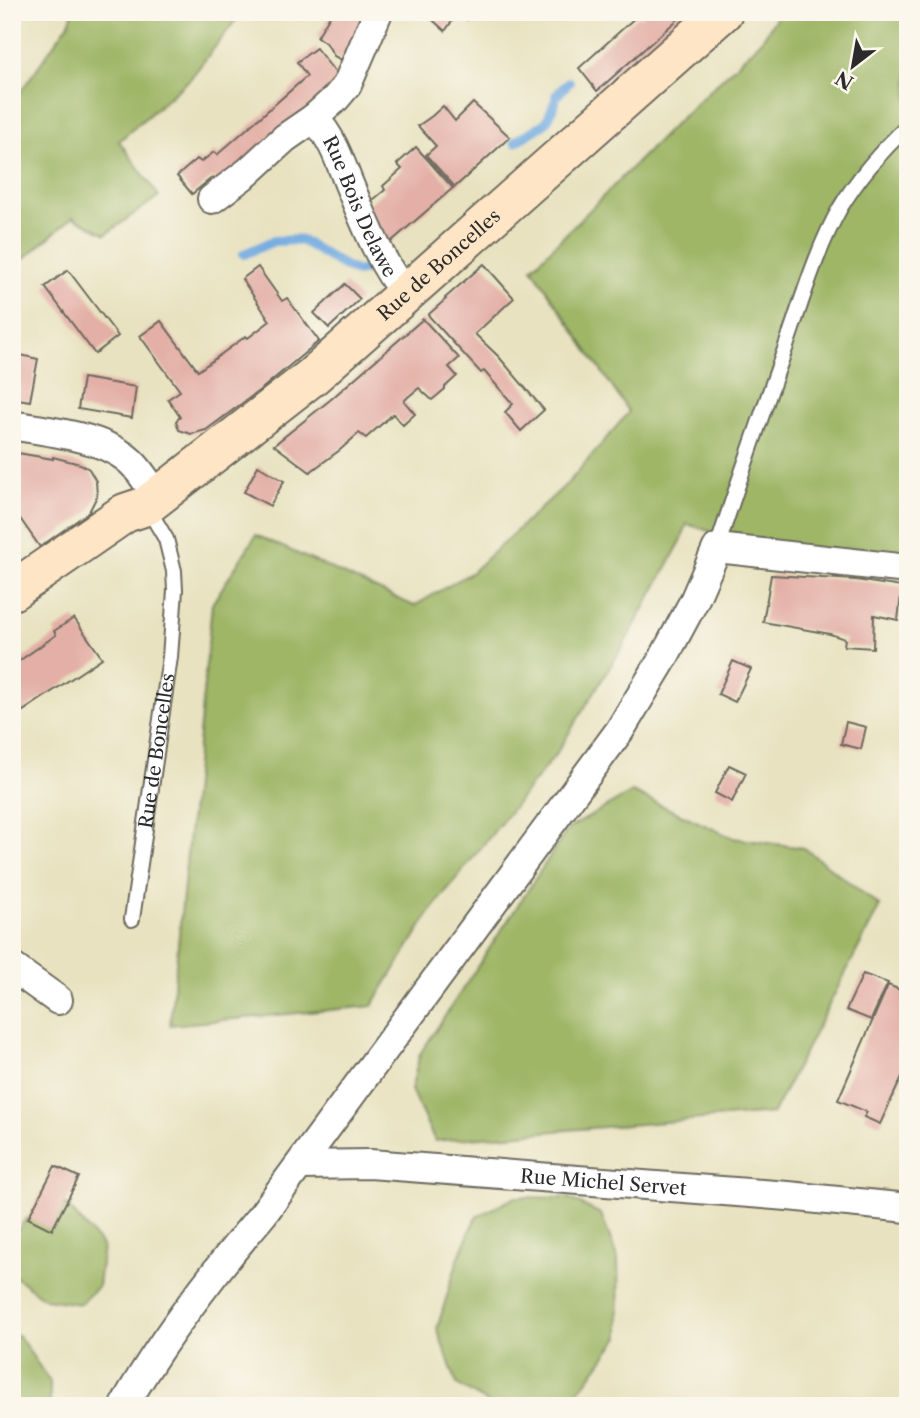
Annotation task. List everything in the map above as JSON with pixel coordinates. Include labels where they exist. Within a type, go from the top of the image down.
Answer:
[{"type":"main road","name":"Rue de Boncelles","points":[[12,591],[125,513],[152,501],[313,376],[723,12]]},
{"type":"street","name":"Rue Bois Delawe","points":[[212,199],[336,99],[347,85],[378,12]]},
{"type":"street","name":"Rue Bois Delawe","points":[[314,118],[331,139],[385,264],[406,294]]},
{"type":"street","points":[[12,425],[90,439],[112,450],[134,464],[152,501]]},
{"type":"street","points":[[124,1406],[145,1369],[222,1261],[263,1214],[620,730],[682,624],[716,548],[908,569]]},
{"type":"street","points":[[12,967],[58,1000]]},
{"type":"street","name":"Rue Michel Servet","points":[[300,1164],[370,1164],[788,1196],[908,1208]]},
{"type":"lane","points":[[716,548],[829,232],[840,208],[862,177],[908,126]]},
{"type":"lane","name":"Rue de Boncelles","points":[[132,919],[168,671],[175,590],[172,562],[152,501]]},
{"type":"green space","points":[[73,12],[242,12],[190,79],[119,141],[159,196],[106,234],[73,217],[12,269],[12,104],[69,23]]},
{"type":"green space","points":[[780,12],[908,12],[908,571],[740,541],[687,524],[681,541],[626,641],[556,754],[432,909],[372,1006],[170,1025],[212,604],[256,535],[414,606],[472,572],[569,482],[629,412],[532,268],[761,41]]},
{"type":"green space","points":[[632,792],[733,838],[804,848],[880,906],[773,1113],[435,1141],[411,1090],[420,1054],[568,829]]},
{"type":"green space","points":[[516,1197],[568,1198],[601,1214],[618,1259],[619,1337],[565,1406],[493,1406],[457,1384],[437,1329],[458,1259],[476,1217]]},
{"type":"green space","points":[[67,1205],[103,1247],[98,1286],[80,1304],[45,1299],[13,1275],[13,1236],[26,1219]]},
{"type":"green space","points":[[12,1333],[19,1336],[50,1382],[50,1406],[12,1406]]},
{"type":"building","points":[[332,12],[351,12],[368,19],[349,64],[334,56],[327,44],[317,37]]},
{"type":"building","points":[[424,12],[475,12],[467,20],[458,13],[445,31]]},
{"type":"building","points":[[646,12],[686,12],[597,91],[579,68],[638,15],[640,18]]},
{"type":"building","points":[[316,48],[342,81],[220,187],[213,177],[192,194],[177,176],[197,159],[201,162],[214,152],[217,155],[307,76],[297,62]]},
{"type":"building","points":[[473,103],[510,137],[455,187],[426,155],[436,146],[418,126],[443,106],[455,121]]},
{"type":"building","points":[[416,147],[453,188],[385,247],[368,204],[385,190],[383,186],[402,169],[397,164]]},
{"type":"building","points":[[484,264],[514,298],[475,334],[499,357],[544,410],[521,431],[505,412],[513,404],[428,315]]},
{"type":"building","points":[[258,267],[282,301],[287,298],[319,341],[264,387],[206,430],[191,434],[179,430],[176,421],[180,417],[168,399],[180,391],[140,336],[161,321],[198,371],[270,321],[242,279]]},
{"type":"building","points":[[68,270],[118,336],[95,354],[45,287]]},
{"type":"building","points":[[345,284],[360,299],[329,328],[314,313]]},
{"type":"building","points":[[423,319],[459,358],[449,367],[457,376],[432,400],[419,388],[408,397],[404,401],[415,414],[403,425],[393,414],[366,438],[359,433],[310,472],[274,445],[330,400]]},
{"type":"building","points":[[12,353],[38,359],[30,401],[12,398]]},
{"type":"building","points":[[83,378],[136,387],[132,418],[78,409]]},
{"type":"building","points":[[12,452],[53,457],[80,464],[89,469],[96,481],[97,496],[89,512],[40,547],[12,507]]},
{"type":"building","points":[[258,466],[284,481],[270,506],[244,492]]},
{"type":"building","points":[[771,575],[856,580],[902,587],[898,620],[874,615],[873,648],[844,646],[845,639],[830,634],[763,622]]},
{"type":"building","points":[[74,618],[102,658],[23,711],[12,695],[12,660],[15,658],[19,661],[56,635],[54,631]]},
{"type":"building","points":[[733,661],[751,669],[735,702],[718,694]]},
{"type":"building","points":[[846,722],[866,727],[861,749],[841,744]]},
{"type":"building","points":[[729,765],[746,773],[732,802],[715,793]]},
{"type":"building","points":[[863,974],[888,983],[871,1020],[846,1010]]},
{"type":"building","points":[[888,985],[908,993],[908,1064],[880,1124],[864,1117],[867,1112],[838,1100]]},
{"type":"building","points":[[55,1166],[79,1177],[52,1230],[28,1218]]},
{"type":"waterway","points":[[556,96],[569,82]]},
{"type":"waterway","points":[[515,142],[544,124],[555,102]]},
{"type":"waterway","points":[[244,254],[274,241],[301,240],[357,272],[370,268]]}]
